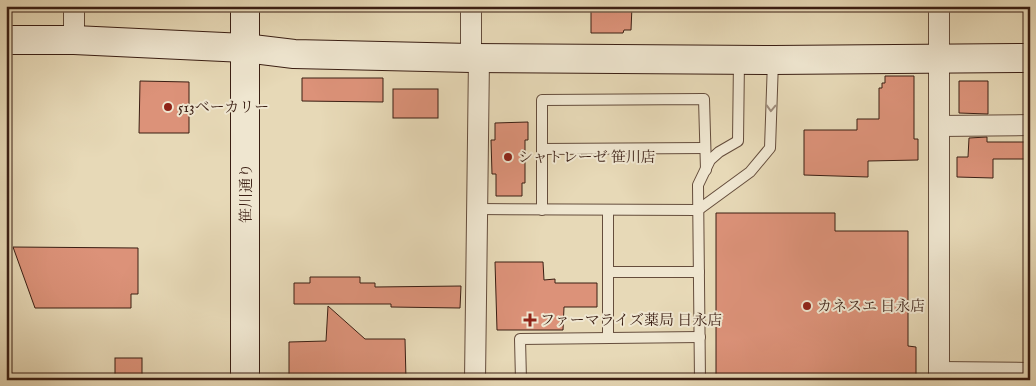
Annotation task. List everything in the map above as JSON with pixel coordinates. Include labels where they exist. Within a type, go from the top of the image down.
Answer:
[{"type":"street","points":[[74,6],[74,40]]},
{"type":"street","name":"笹川通り","points":[[245,6],[246,380]]},
{"type":"street","points":[[471,6],[475,58],[478,209],[475,380]]},
{"type":"street","points":[[939,6],[939,376],[1030,373]]},
{"type":"street","points":[[6,40],[74,40],[245,48],[294,54],[475,58],[773,60],[1030,58]]},
{"type":"street","points":[[939,126],[1030,125]]},
{"type":"lane","points":[[700,380],[698,185],[710,160],[719,152],[738,141],[739,59]]},
{"type":"lane","points":[[478,209],[698,210],[750,172],[770,148],[773,60]]},
{"type":"lane","points":[[542,210],[542,100],[704,99],[706,170]]},
{"type":"lane","points":[[542,149],[705,148]]},
{"type":"lane","points":[[608,210],[608,338]]},
{"type":"lane","points":[[608,272],[699,272]]},
{"type":"lane","points":[[521,380],[520,339],[700,337]]},
{"type":"building","points":[[591,6],[632,6],[631,30],[624,30],[623,33],[591,33]]},
{"type":"building","points":[[885,76],[914,76],[914,139],[918,139],[918,160],[868,161],[868,177],[804,175],[804,130],[857,130],[857,119],[879,119],[879,88],[882,88],[882,83],[885,83]]},
{"type":"building","points":[[302,78],[383,78],[383,102],[302,101]]},
{"type":"building","name":"513ベーカリー","points":[[140,81],[189,82],[189,133],[139,133]]},
{"type":"building","points":[[959,81],[988,81],[988,114],[959,113]]},
{"type":"building","points":[[393,89],[438,89],[438,118],[393,118]]},
{"type":"building","name":"シャトレーゼ 笹川店","points":[[528,122],[528,140],[525,140],[525,183],[522,183],[522,196],[496,196],[496,174],[492,174],[491,140],[495,140],[495,123]]},
{"type":"building","points":[[987,137],[987,142],[1030,142],[1030,159],[993,159],[993,178],[957,177],[957,157],[968,157],[969,138]]},
{"type":"building","name":"カネスエ 日永店","points":[[716,213],[835,213],[835,231],[908,231],[908,346],[916,347],[916,380],[716,380]]},
{"type":"building","points":[[13,247],[138,248],[138,294],[131,294],[131,308],[35,308]]},
{"type":"building","points":[[495,262],[543,262],[544,280],[555,279],[555,283],[597,283],[597,307],[564,307],[563,330],[497,330]]},
{"type":"building","points":[[310,277],[360,277],[360,283],[375,283],[375,287],[461,286],[460,308],[391,307],[391,304],[294,304],[294,283],[310,283]]},
{"type":"building","points":[[328,306],[365,339],[405,339],[406,380],[289,380],[289,342],[326,341]]},
{"type":"building","points":[[115,358],[142,358],[142,380],[115,380]]},
{"type":"place","name":"513ベーカリー","points":[[168,107]]},
{"type":"place","name":"シャトレーゼ 笹川店","points":[[508,157]]},
{"type":"place","name":"カネスエ 日永店","points":[[807,306]]},
{"type":"place","name":"ファーマライズ薬局 日永店","points":[[530,320]]}]
